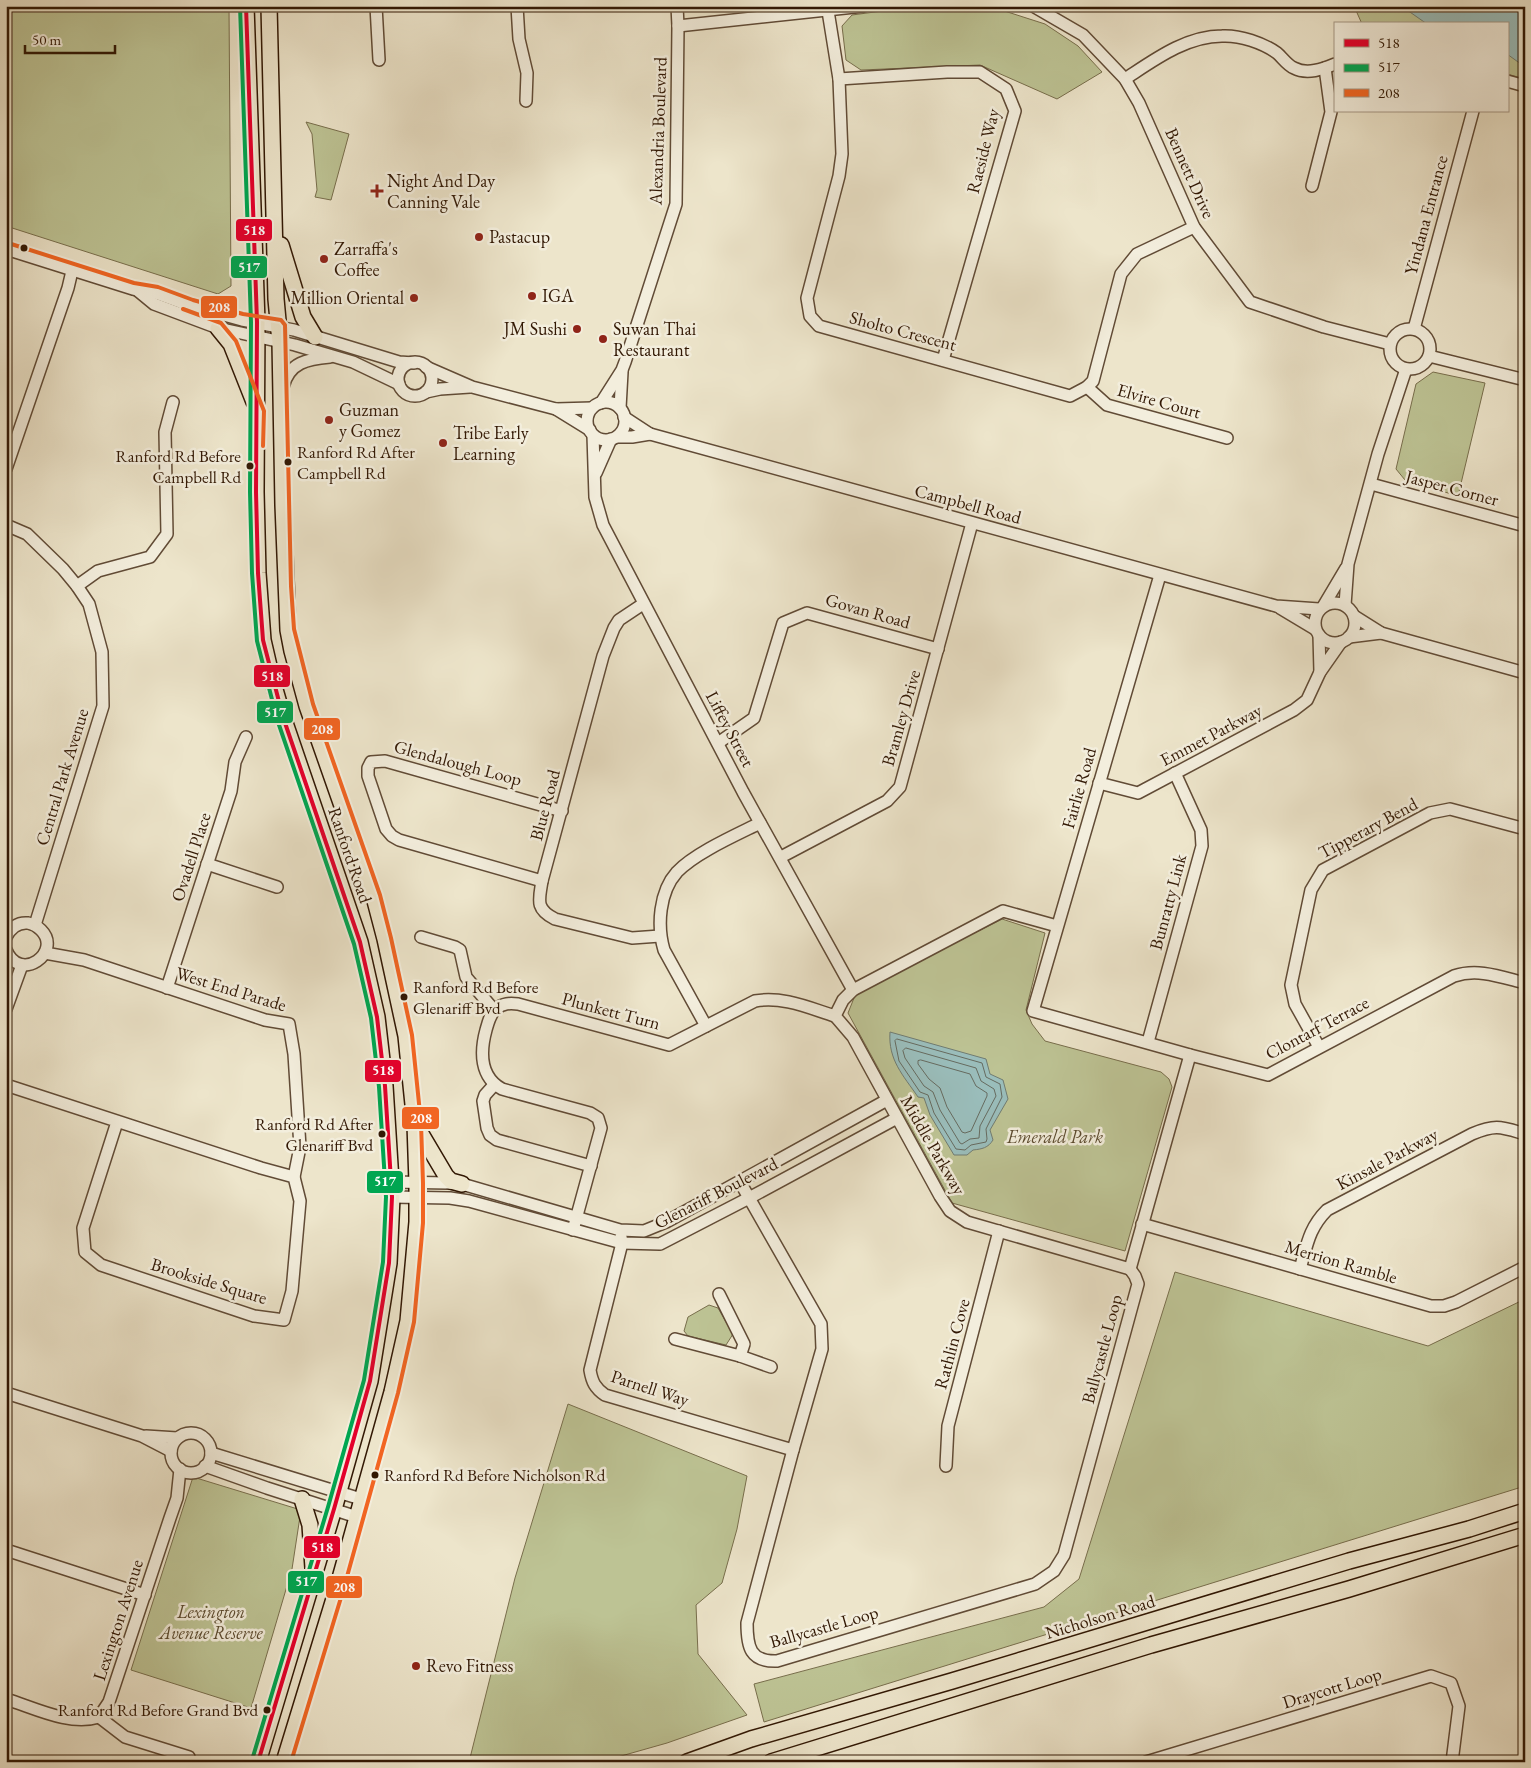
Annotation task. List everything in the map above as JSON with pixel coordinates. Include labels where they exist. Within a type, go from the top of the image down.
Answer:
[{"type":"main road","name":"Ranford Road","points":[[246,6],[257,322],[258,413],[256,492],[263,640],[283,717],[360,942],[377,1017],[385,1086],[392,1190],[389,1263],[370,1380],[339,1492],[258,1762]]},
{"type":"main road","name":"Ranford Road","points":[[269,6],[276,299],[280,342],[285,586],[288,630],[307,706],[374,897],[406,1036],[415,1124],[417,1183],[417,1222],[408,1321],[392,1392],[337,1590],[284,1762]]},
{"type":"main road","points":[[275,227],[303,317],[315,336]]},
{"type":"main road","points":[[218,328],[230,344],[258,413]]},
{"type":"main road","points":[[415,1124],[446,1176],[451,1181],[462,1184]]},
{"type":"main road","points":[[302,1499],[310,1525],[314,1577]]},
{"type":"main road","name":"Nicholson Road","points":[[697,1760],[751,1739],[952,1681],[1349,1561],[1469,1529],[1525,1511]]},
{"type":"main road","points":[[772,1762],[1142,1648],[1348,1589],[1525,1535]]},
{"type":"main road","points":[[293,1762],[294,1730]]},
{"type":"street","points":[[376,6],[379,60]]},
{"type":"street","points":[[517,6],[518,40],[527,73],[526,101]]},
{"type":"street","name":"Alexandria Boulevard","points":[[596,406],[622,370],[676,204],[677,6]]},
{"type":"street","points":[[678,26],[864,6]]},
{"type":"street","name":"Bennett Drive","points":[[1033,6],[1082,35],[1125,79],[1140,103],[1194,227],[1250,302],[1324,327],[1390,344]]},
{"type":"street","name":"Sholto Crescent","points":[[828,11],[839,79],[842,154],[839,176],[807,298],[810,316],[819,326],[1070,396],[1087,387]]},
{"type":"street","points":[[1125,79],[1164,54],[1191,42],[1222,36],[1258,42],[1276,53],[1294,68],[1310,71],[1330,66],[1331,112],[1312,186]]},
{"type":"street","name":"Raeside Way","points":[[839,79],[947,72],[980,72],[1006,89],[1015,111],[943,360]]},
{"type":"street","points":[[1508,81],[1525,86]]},
{"type":"street","name":"Yindana Entrance","points":[[1414,329],[1472,112]]},
{"type":"street","points":[[1087,387],[1093,381],[1121,274],[1137,254],[1194,227]]},
{"type":"street","points":[[6,249],[137,290],[156,292],[191,306],[242,320],[279,326],[399,362],[414,363],[426,366],[432,376],[432,382],[426,392],[421,395],[411,395],[402,390],[399,384],[400,372],[403,367],[414,363]]},
{"type":"street","points":[[6,469],[68,288],[72,271]]},
{"type":"street","points":[[137,290],[154,304],[218,328],[335,356],[353,362],[399,384]]},
{"type":"street","points":[[1414,329],[1426,336],[1430,349],[1429,356],[1419,366],[1406,369],[1394,362],[1390,355],[1390,344],[1396,334],[1402,330],[1414,329]]},
{"type":"street","points":[[280,398],[286,376],[290,370],[309,360],[335,356]]},
{"type":"street","points":[[1429,356],[1525,380]]},
{"type":"street","name":"Campbell Road","points":[[426,366],[472,387],[556,409],[599,438],[632,437],[650,434]]},
{"type":"street","points":[[1345,605],[1348,564],[1378,454],[1406,369]]},
{"type":"street","name":"Alexandria Boulevard","points":[[622,370],[622,412]]},
{"type":"street","name":"Campbell Road","points":[[426,392],[472,387]]},
{"type":"street","name":"Elvire Court","points":[[1087,387],[1107,405],[1227,438]]},
{"type":"street","points":[[77,586],[98,571],[150,556],[168,534],[165,432],[173,402]]},
{"type":"street","name":"Campbell Road","points":[[556,409],[611,403],[650,434],[1276,606],[1322,607],[1331,602],[1339,602],[1345,605],[1354,616],[1381,633],[1525,673]]},
{"type":"street","points":[[592,432],[588,418],[596,406]]},
{"type":"street","points":[[594,477],[614,438],[624,427],[622,412]]},
{"type":"street","name":"Liffey Street","points":[[592,432],[595,496],[603,524],[643,604],[760,823],[781,857],[853,990]]},
{"type":"street","name":"Jasper Corner","points":[[1371,484],[1525,526]]},
{"type":"street","name":"Bramley Drive","points":[[781,857],[887,801],[900,787],[972,523]]},
{"type":"street","name":"Central Park Avenue","points":[[6,525],[27,534],[63,569],[77,586],[89,604],[102,652],[103,706],[35,925]]},
{"type":"street","points":[[1317,632],[1314,622],[1348,564]]},
{"type":"street","name":"Fairlie Road","points":[[1033,1011],[1160,575]]},
{"type":"street","name":"Blue Road","points":[[643,604],[619,620],[603,656],[538,901],[544,912],[555,919],[632,938],[660,936]]},
{"type":"street","name":"Campbell Road","points":[[1276,606],[1331,643],[1381,633]]},
{"type":"street","name":"Govan Road","points":[[718,743],[754,718],[783,623],[807,613],[938,649]]},
{"type":"street","points":[[1345,639],[1353,631],[1355,624],[1354,616]]},
{"type":"street","name":"Emmet Parkway","points":[[1317,632],[1320,672]]},
{"type":"street","name":"Emmet Parkway","points":[[1099,783],[1138,793],[1294,710],[1307,700],[1320,672],[1345,639]]},
{"type":"street","name":"Ovadell Place","points":[[167,988],[231,791],[235,762],[246,737]]},
{"type":"street","name":"Glendalough Loop","points":[[542,881],[399,840],[392,836],[386,829],[368,776],[368,768],[372,762],[384,761],[562,811]]},
{"type":"street","name":"Bunratty Link","points":[[1148,1042],[1202,846],[1201,830],[1175,773]]},
{"type":"street","name":"Tipperary Bend","points":[[1319,1047],[1295,1004],[1291,985],[1311,890],[1323,870],[1430,813],[1450,809],[1525,829]]},
{"type":"street","points":[[706,1026],[664,950],[660,936],[660,914],[665,893],[676,873],[696,857],[760,823]]},
{"type":"street","points":[[207,864],[277,887]]},
{"type":"street","points":[[835,1016],[843,1000],[853,990],[1003,911],[1057,926]]},
{"type":"street","points":[[6,937],[11,929],[23,923],[35,925],[44,933],[47,940],[45,953],[40,960],[33,964],[22,965],[13,961],[6,950]]},
{"type":"street","points":[[422,937],[460,950],[466,977],[494,1010],[489,1019],[482,1051],[485,1072],[494,1084],[502,1089],[595,1116],[600,1121],[601,1128],[573,1230]]},
{"type":"street","name":"West End Parade","points":[[45,953],[84,960],[265,1020],[289,1024],[294,1054],[300,1147],[294,1177]]},
{"type":"street","points":[[6,1009],[22,965]]},
{"type":"street","name":"Clontarf Terrace","points":[[1033,1011],[1268,1075],[1454,976],[1466,972],[1480,972],[1525,983]]},
{"type":"street","name":"Plunkett Turn","points":[[494,1010],[501,1005],[509,1003],[518,1004],[669,1045],[755,1001],[766,999],[780,1000],[835,1016]]},
{"type":"street","name":"Middle Parkway","points":[[835,1016],[853,1037],[950,1211],[967,1222],[1130,1269]]},
{"type":"street","points":[[1130,1269],[1190,1055]]},
{"type":"street","points":[[494,1084],[485,1094],[483,1101],[487,1128],[490,1135],[497,1140],[591,1166]]},
{"type":"street","points":[[6,1085],[294,1177]]},
{"type":"street","name":"Glenariff Boulevard","points":[[392,1190],[417,1183],[462,1184],[620,1230],[644,1231],[666,1222],[887,1100]]},
{"type":"street","name":"Glenariff Boulevard","points":[[392,1190],[416,1198],[450,1198],[470,1201],[622,1243],[660,1244],[897,1118]]},
{"type":"street","name":"Brookside Square","points":[[117,1122],[83,1228],[85,1252],[101,1265],[254,1316],[284,1320],[290,1298],[300,1201],[294,1177]]},
{"type":"street","name":"Kinsale Parkway","points":[[1300,1269],[1311,1230],[1327,1210],[1480,1131],[1500,1126],[1525,1134]]},
{"type":"street","name":"Ballycastle Loop","points":[[740,1182],[821,1324],[822,1348],[748,1623],[747,1637],[750,1648],[757,1657],[766,1661],[777,1661],[1035,1584],[1054,1571],[1064,1556],[1138,1284],[1130,1269]]},
{"type":"street","name":"Merrion Ramble","points":[[1142,1224],[1431,1306],[1444,1306],[1456,1302],[1525,1267]]},
{"type":"street","name":"Parnell Way","points":[[620,1230],[622,1243],[590,1370],[592,1380],[597,1389],[605,1395],[793,1450]]},
{"type":"street","name":"Rathlin Cove","points":[[946,1466],[948,1426],[999,1232]]},
{"type":"street","points":[[719,1294],[744,1344],[740,1356]]},
{"type":"street","points":[[675,1339],[740,1356],[771,1367]]},
{"type":"street","points":[[6,1393],[142,1436],[171,1451]]},
{"type":"street","points":[[142,1436],[177,1438],[189,1433],[202,1436],[207,1441],[210,1453],[209,1460],[205,1466],[194,1472],[186,1472],[180,1469],[175,1464],[171,1451],[177,1438]]},
{"type":"street","points":[[210,1453],[361,1499]]},
{"type":"street","points":[[205,1466],[357,1517]]},
{"type":"street","name":"Lexington Avenue","points":[[99,1717],[109,1702],[176,1498],[180,1469]]},
{"type":"street","name":"Lexington Avenue","points":[[176,1498],[194,1472]]},
{"type":"street","points":[[6,1550],[144,1594]]},
{"type":"street","name":"Draycott Loop","points":[[1146,1762],[1432,1676],[1451,1684],[1459,1706],[1452,1762]]},
{"type":"street","points":[[6,1699],[63,1717],[86,1721],[99,1717],[125,1737],[189,1757]]},
{"type":"green space","points":[[6,6],[229,6],[231,286],[218,294],[6,226]]},
{"type":"green space","points":[[920,6],[992,7],[1045,24],[1078,46],[1102,72],[1057,99],[980,65],[861,70],[846,60],[842,26],[852,15]]},
{"type":"green space","points":[[1354,6],[1525,6],[1525,79],[1508,74],[1508,22],[1361,22]]},
{"type":"green space","points":[[306,122],[349,134],[331,200],[315,197],[317,190],[312,134]]},
{"type":"green space","points":[[1433,372],[1485,383],[1458,496],[1405,480],[1396,469],[1416,384]]},
{"type":"green space","name":"Emerald Park","points":[[1002,919],[1045,933],[1026,1010],[1032,1024],[1045,1041],[1161,1072],[1169,1079],[1172,1087],[1125,1251],[952,1203],[848,1013],[856,993]]},
{"type":"green space","points":[[1175,1272],[1428,1346],[1525,1299],[1525,1486],[764,1722],[754,1684],[1044,1607],[1079,1579]]},
{"type":"green space","points":[[709,1305],[718,1308],[733,1334],[726,1345],[688,1336],[684,1331],[688,1317]]},
{"type":"green space","points":[[568,1404],[747,1476],[737,1529],[722,1583],[696,1605],[698,1654],[747,1715],[667,1743],[600,1762],[469,1762],[515,1578]]},
{"type":"green space","name":"Lexington Avenue Reserve","points":[[193,1477],[301,1510],[292,1569],[251,1708],[131,1670]]},
{"type":"water","points":[[1404,6],[1525,6],[1525,67],[1508,55],[1508,22],[1424,22]]},
{"type":"water","points":[[890,1032],[986,1059],[990,1074],[1003,1080],[1008,1099],[990,1130],[993,1140],[989,1145],[982,1149],[973,1150],[967,1155],[954,1155],[930,1115],[924,1098],[918,1097],[898,1067],[891,1051]]},
{"type":"transit line","name":"517","points":[[240,6],[251,322],[250,492],[252,573],[257,641],[277,719],[354,944],[371,1018],[379,1087],[386,1197],[383,1262],[364,1380],[252,1760]]},
{"type":"transit line","name":"518","points":[[246,6],[257,322],[256,492],[258,573],[263,640],[283,717],[360,942],[377,1017],[385,1086],[392,1197],[389,1263],[370,1381],[334,1509],[258,1762]]},
{"type":"transit line","name":"208","points":[[8,243],[134,283],[158,287],[193,300],[243,314],[281,320],[285,325],[291,586],[294,629],[313,704],[380,895],[391,938],[412,1035],[421,1123],[423,1183],[423,1223],[414,1322],[398,1393],[343,1591],[291,1762]]},
{"type":"transit line","name":"208","points":[[183,309],[221,323],[236,341],[264,411],[263,446]]},
{"type":"place","name":"Night And Day Canning Vale","points":[[377,191]]},
{"type":"place","name":"Pastacup","points":[[479,237]]},
{"type":"place","name":"Zarraffa's Coffee","points":[[324,259]]},
{"type":"place","name":"IGA","points":[[532,296]]},
{"type":"place","name":"Million Oriental","points":[[414,298]]},
{"type":"place","name":"JM Sushi","points":[[577,329]]},
{"type":"place","name":"Suwan Thai Restaurant","points":[[603,339]]},
{"type":"place","name":"Guzman y Gomez","points":[[329,420]]},
{"type":"place","name":"Tribe Early Learning","points":[[443,443]]},
{"type":"place","name":"Ranford Rd After Campbell Rd","points":[[288,462]]},
{"type":"place","name":"Ranford Rd Before Campbell Rd","points":[[250,466]]},
{"type":"place","name":"Ranford Rd Before Glenariff Bvd","points":[[404,997]]},
{"type":"place","name":"Ranford Rd After Glenariff Bvd","points":[[382,1134]]},
{"type":"place","name":"Ranford Rd Before Nicholson Rd","points":[[375,1475]]},
{"type":"place","name":"Revo Fitness","points":[[416,1666]]},
{"type":"place","name":"Ranford Rd Before Grand Bvd","points":[[267,1710]]}]
